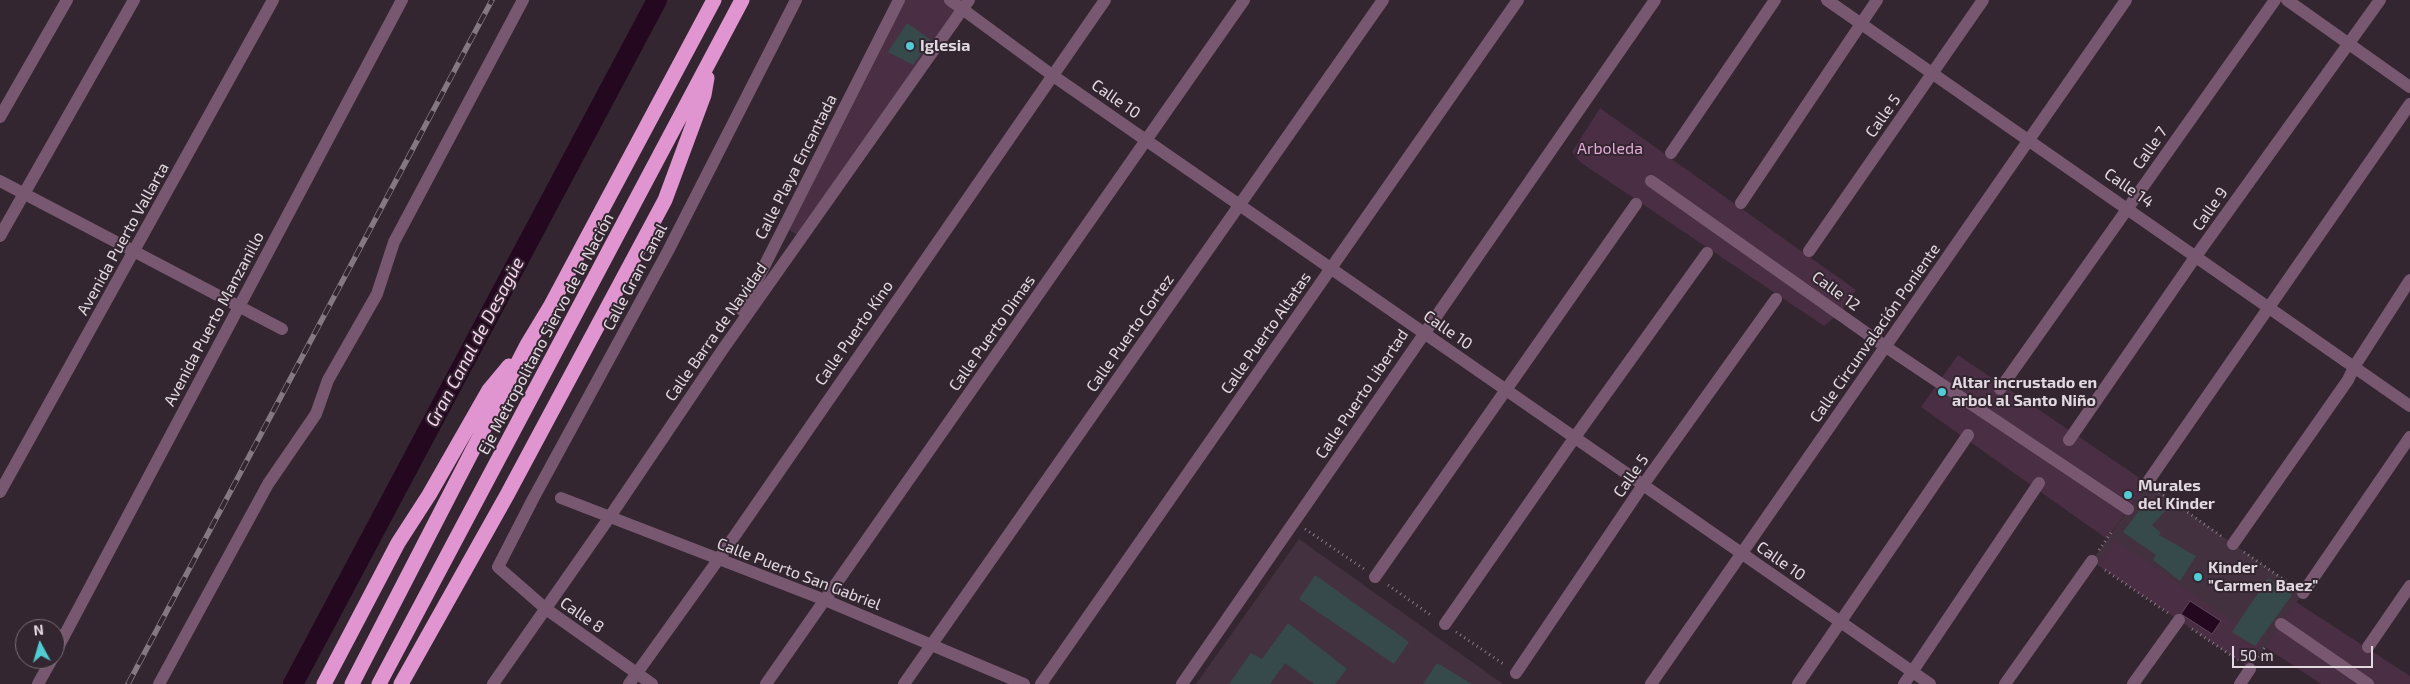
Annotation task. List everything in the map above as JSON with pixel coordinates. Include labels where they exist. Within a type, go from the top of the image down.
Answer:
[{"type":"highway","name":"Eje Metropolitano Siervo de la Nación","points":[[352,684],[527,345],[550,307],[714,0]]},
{"type":"highway","name":"Eje Metropolitano Siervo de la Nación","points":[[379,684],[574,321],[742,0]]},
{"type":"highway","points":[[401,684],[502,504],[665,200],[704,95],[712,57]]},
{"type":"highway","points":[[324,684],[398,543],[429,495],[489,390],[527,345]]},
{"type":"street","points":[[0,117],[67,0]]},
{"type":"street","points":[[0,236],[134,0]]},
{"type":"street","name":"Avenida Puerto Vallarta","points":[[0,492],[273,0]]},
{"type":"street","name":"Avenida Puerto Manzanillo","points":[[65,634],[402,0]]},
{"type":"street","points":[[159,684],[268,484],[316,414],[328,380],[378,294],[394,242],[523,0]]},
{"type":"street","name":"Calle Gran Canal","points":[[498,567],[668,251],[796,0]]},
{"type":"street","name":"Calle Playa Encantada","points":[[723,349],[899,0]]},
{"type":"street","name":"Calle 10","points":[[950,0],[966,5],[1052,74],[1930,684]]},
{"type":"street","name":"Calle Puerto Kino","points":[[629,684],[718,560],[1052,74],[1105,0]]},
{"type":"street","name":"Calle Puerto Dimas","points":[[766,684],[1244,0]]},
{"type":"street","name":"Calle Puerto Cortez","points":[[904,684],[1383,0]]},
{"type":"street","name":"Calle Puerto Altatas","points":[[1041,684],[1518,0]]},
{"type":"street","name":"Calle Puerto Libertad","points":[[1182,684],[1656,0]]},
{"type":"street","points":[[1670,153],[1776,0]]},
{"type":"street","name":"Calle 14","points":[[1827,0],[2410,406]]},
{"type":"street","points":[[1741,203],[1877,0]]},
{"type":"street","name":"Calle 5","points":[[1809,251],[1983,0]]},
{"type":"street","name":"Calle Circunvalación Poniente","points":[[1651,684],[2126,0]]},
{"type":"street","name":"Calle 7","points":[[2000,389],[2275,0]]},
{"type":"street","points":[[2287,0],[2410,87]]},
{"type":"street","name":"Calle 9","points":[[2069,440],[2196,256],[2380,0]]},
{"type":"street","name":"Calle Barra de Navidad","points":[[493,684],[609,518],[723,349],[966,5]]},
{"type":"street","points":[[2146,483],[2410,104]]},
{"type":"street","points":[[0,181],[282,329]]},
{"type":"street","name":"Calle 12","points":[[1651,181],[1886,347],[2128,509]]},
{"type":"street","points":[[1375,577],[1636,204]]},
{"type":"street","points":[[1445,624],[1575,437],[1707,253]]},
{"type":"street","points":[[2232,544],[2337,396],[2410,280]]},
{"type":"street","name":"Calle 5","points":[[1516,673],[1643,486],[1776,299]]},
{"type":"street","points":[[1798,684],[1842,623],[1968,435]]},
{"type":"street","points":[[2303,593],[2410,437]]},
{"type":"street","points":[[1904,684],[2039,483]]},
{"type":"street","name":"Calle Puerto San Gabriel","points":[[561,498],[825,600],[1024,684]]},
{"type":"street","points":[[2005,684],[2092,561]]},
{"type":"street","name":"Calle 8","points":[[498,567],[546,609],[652,684]]},
{"type":"street","points":[[2368,647],[2410,586]]},
{"type":"street","points":[[2132,684],[2179,620]]},
{"type":"street","points":[[2281,624],[2368,684]]},
{"type":"street","points":[[38,684],[46,669]]},
{"type":"street","points":[[2240,684],[2250,669]]},
{"type":"path","points":[[1294,522],[1516,673]]},
{"type":"path","points":[[2092,561],[2113,530]]},
{"type":"shaded area","name":"Kinder \"Carmen Baez\"","points":[[2147,483],[2303,593],[2250,669],[2092,561]]},
{"type":"shaded area","points":[[1299,539],[1503,684],[1196,684]]},
{"type":"shaded area","points":[[2190,601],[2221,621],[2212,634],[2181,614]]},
{"type":"green space","points":[[904,0],[945,0],[957,9],[799,236],[789,230]]},
{"type":"green space","name":"Arboleda","points":[[1600,108],[1856,290],[1842,311],[1824,326],[1580,162],[1572,152]]},
{"type":"green space","points":[[1958,355],[2147,483],[2107,539],[1921,407]]},
{"type":"green space","points":[[2116,540],[2262,642],[2246,665],[2098,565]]},
{"type":"green space","points":[[2296,602],[2410,676],[2410,684],[2321,684],[2265,647]]},
{"type":"building","name":"Iglesia","points":[[907,23],[931,40],[913,65],[888,52]]},
{"type":"building","points":[[2148,499],[2165,511],[2152,525],[2161,533],[2159,535],[2196,556],[2180,581],[2153,560],[2156,555],[2123,532]]},
{"type":"building","points":[[1315,575],[1409,642],[1394,664],[1299,599]]},
{"type":"building","points":[[2268,578],[2292,595],[2255,646],[2232,632]]},
{"type":"building","points":[[1288,623],[1347,669],[1335,684],[1314,684],[1285,663],[1270,684],[1229,684],[1251,653],[1262,659]]},
{"type":"building","points":[[1437,663],[1472,684],[1423,684]]},
{"type":"waterway","name":"Gran Canal de Desagüe","points":[[293,684],[657,0]]},
{"type":"railway","points":[[128,684],[492,0]]},
{"type":"place","name":"Iglesia","points":[[910,46]]},
{"type":"place","name":"Altar incrustado en arbol al Santo Niño","points":[[1942,392]]},
{"type":"place","name":"Murales del Kinder","points":[[2128,495]]},
{"type":"place","name":"Kinder \"Carmen Baez\"","points":[[2198,577]]}]
